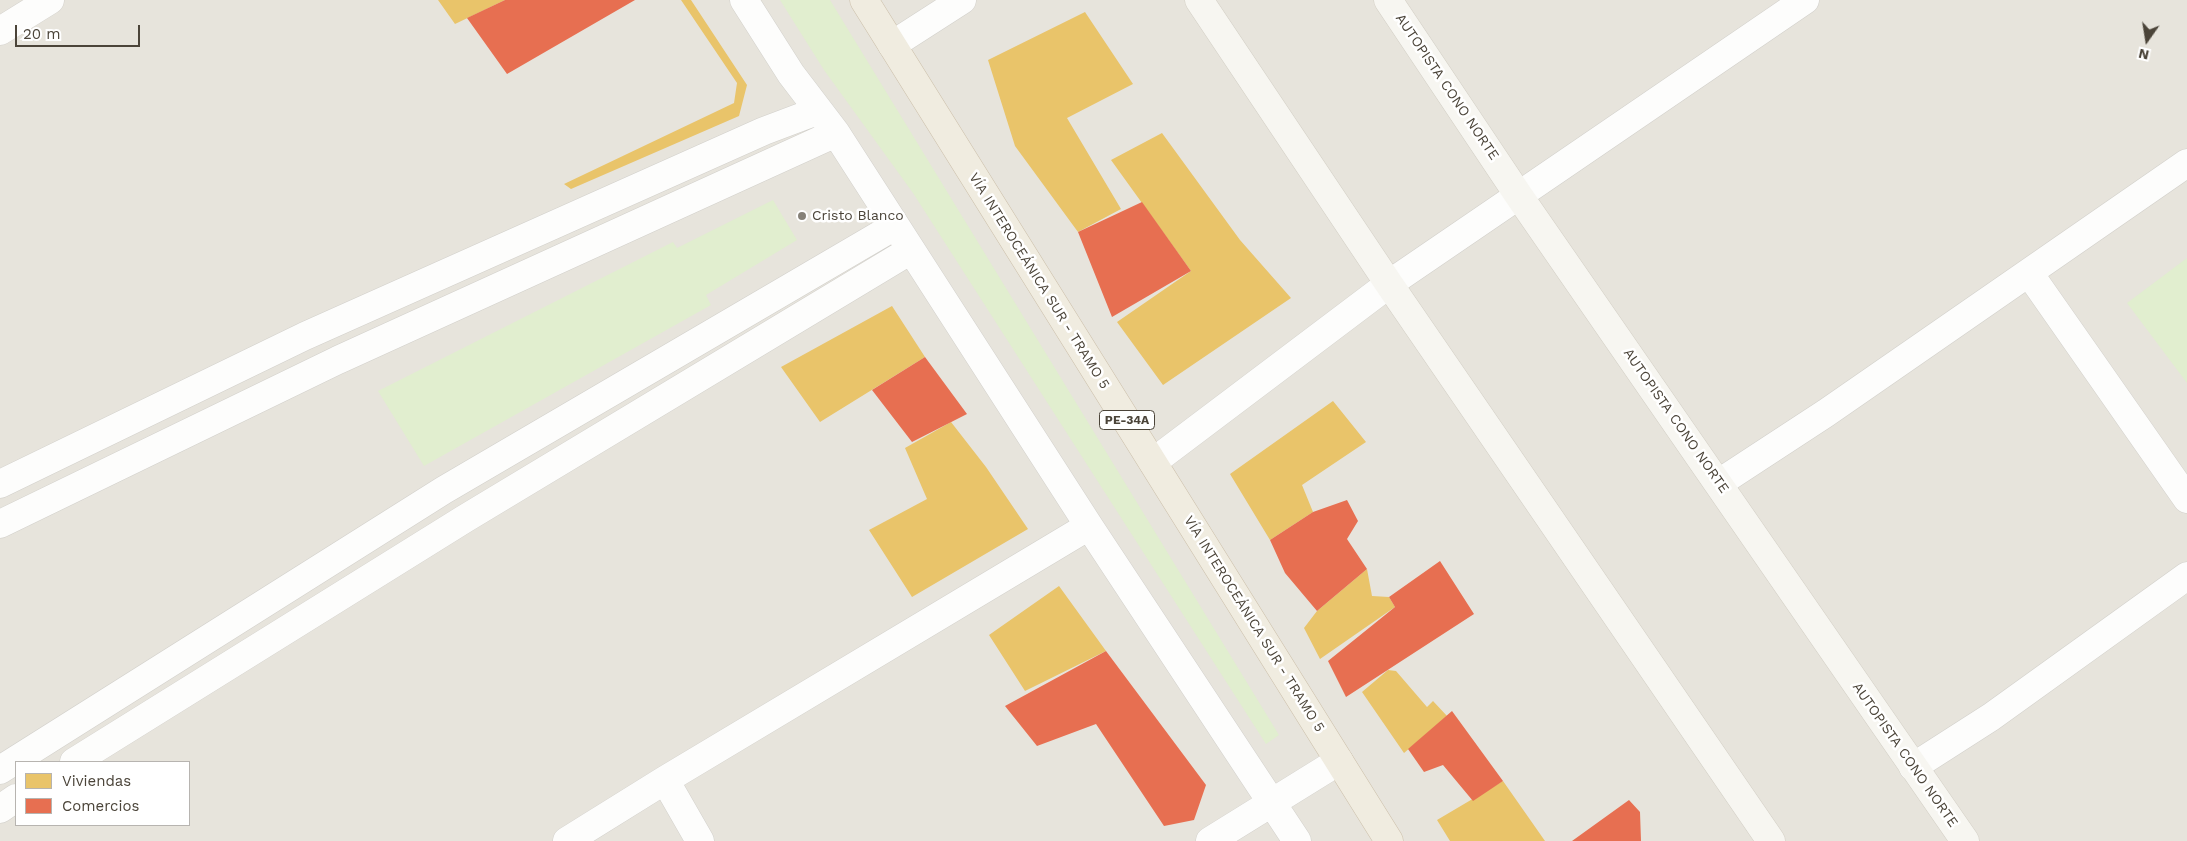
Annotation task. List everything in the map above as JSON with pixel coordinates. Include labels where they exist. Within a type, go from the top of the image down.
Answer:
[{"type":"highway","name":"VÍA INTEROCEÁNICA SUR - TRAMO 5","points":[[864,0],[1389,841]]},
{"type":"main road","points":[[1199,0],[1389,284],[1772,841]]},
{"type":"main road","name":"AUTOPISTA CONO NORTE","points":[[1388,0],[1519,196],[1965,841]]},
{"type":"street","points":[[0,31],[50,0]]},
{"type":"street","points":[[744,0],[817,111],[836,133],[1089,526],[1297,841]]},
{"type":"street","points":[[892,46],[962,0]]},
{"type":"street","points":[[1153,462],[1389,284],[1805,0]]},
{"type":"street","points":[[0,484],[305,336],[764,131],[817,111]]},
{"type":"street","points":[[0,524],[338,360],[836,133]]},
{"type":"street","points":[[1719,483],[2187,163]]},
{"type":"street","points":[[0,770],[444,490],[895,226]]},
{"type":"street","points":[[76,761],[458,523],[911,250]]},
{"type":"street","points":[[2028,273],[2187,499]]},
{"type":"street","points":[[567,841],[665,780],[1089,526]]},
{"type":"street","points":[[1913,767],[1991,717],[2187,576]]},
{"type":"street","points":[[1210,841],[1339,761]]},
{"type":"street","points":[[665,780],[700,841]]},
{"type":"street","points":[[0,809],[15,799]]},
{"type":"shaded area","points":[[0,0],[2187,0],[2187,841],[0,841]]},
{"type":"green space","points":[[780,0],[830,0],[1279,735],[1266,744],[913,193],[824,70]]},
{"type":"green space","points":[[773,200],[797,240],[706,295],[711,305],[424,466],[378,391],[673,242],[677,248]]},
{"type":"green space","points":[[2187,258],[2187,383],[2127,303]]},
{"type":"building: Viviendas","points":[[438,0],[505,0],[455,24]]},
{"type":"building: Viviendas","points":[[681,0],[691,0],[747,85],[739,116],[571,189],[564,184],[734,103],[737,83]]},
{"type":"building: Viviendas","points":[[1085,12],[1133,84],[1067,118],[1121,209],[1078,232],[1015,146],[988,60]]},
{"type":"building: Viviendas","points":[[1162,133],[1240,240],[1291,298],[1163,385],[1117,322],[1191,271],[1111,160]]},
{"type":"building: Viviendas","points":[[892,306],[925,357],[820,422],[781,367]]},
{"type":"building: Viviendas","points":[[1333,401],[1366,442],[1302,485],[1313,512],[1270,540],[1230,474]]},
{"type":"building: Viviendas","points":[[951,422],[986,467],[1028,529],[912,597],[869,530],[927,499],[905,448]]},
{"type":"building: Viviendas","points":[[1367,569],[1372,596],[1389,597],[1395,607],[1320,659],[1304,628],[1317,611]]},
{"type":"building: Viviendas","points":[[1059,586],[1106,651],[1025,691],[989,635]]},
{"type":"building: Viviendas","points":[[1388,670],[1396,671],[1427,707],[1433,701],[1447,716],[1404,753],[1362,692]]},
{"type":"building: Viviendas","points":[[1503,781],[1545,841],[1450,841],[1437,820]]},
{"type":"building: Comercios","points":[[505,0],[635,0],[507,74],[467,18]]},
{"type":"building: Comercios","points":[[1142,202],[1191,271],[1112,317],[1078,232]]},
{"type":"building: Comercios","points":[[925,357],[967,414],[912,442],[872,390]]},
{"type":"building: Comercios","points":[[1347,500],[1358,521],[1347,539],[1367,569],[1317,611],[1285,573],[1270,540],[1313,512]]},
{"type":"building: Comercios","points":[[1440,561],[1474,614],[1346,697],[1328,661],[1395,607],[1389,597]]},
{"type":"building: Comercios","points":[[1106,651],[1206,785],[1194,820],[1164,826],[1096,724],[1037,746],[1005,706]]},
{"type":"building: Comercios","points":[[1452,711],[1503,781],[1473,801],[1443,765],[1424,772],[1408,749]]},
{"type":"building: Comercios","points":[[1629,800],[1640,812],[1641,841],[1572,841]]},
{"type":"place","name":"Cristo Blanco","points":[[802,216]]}]
